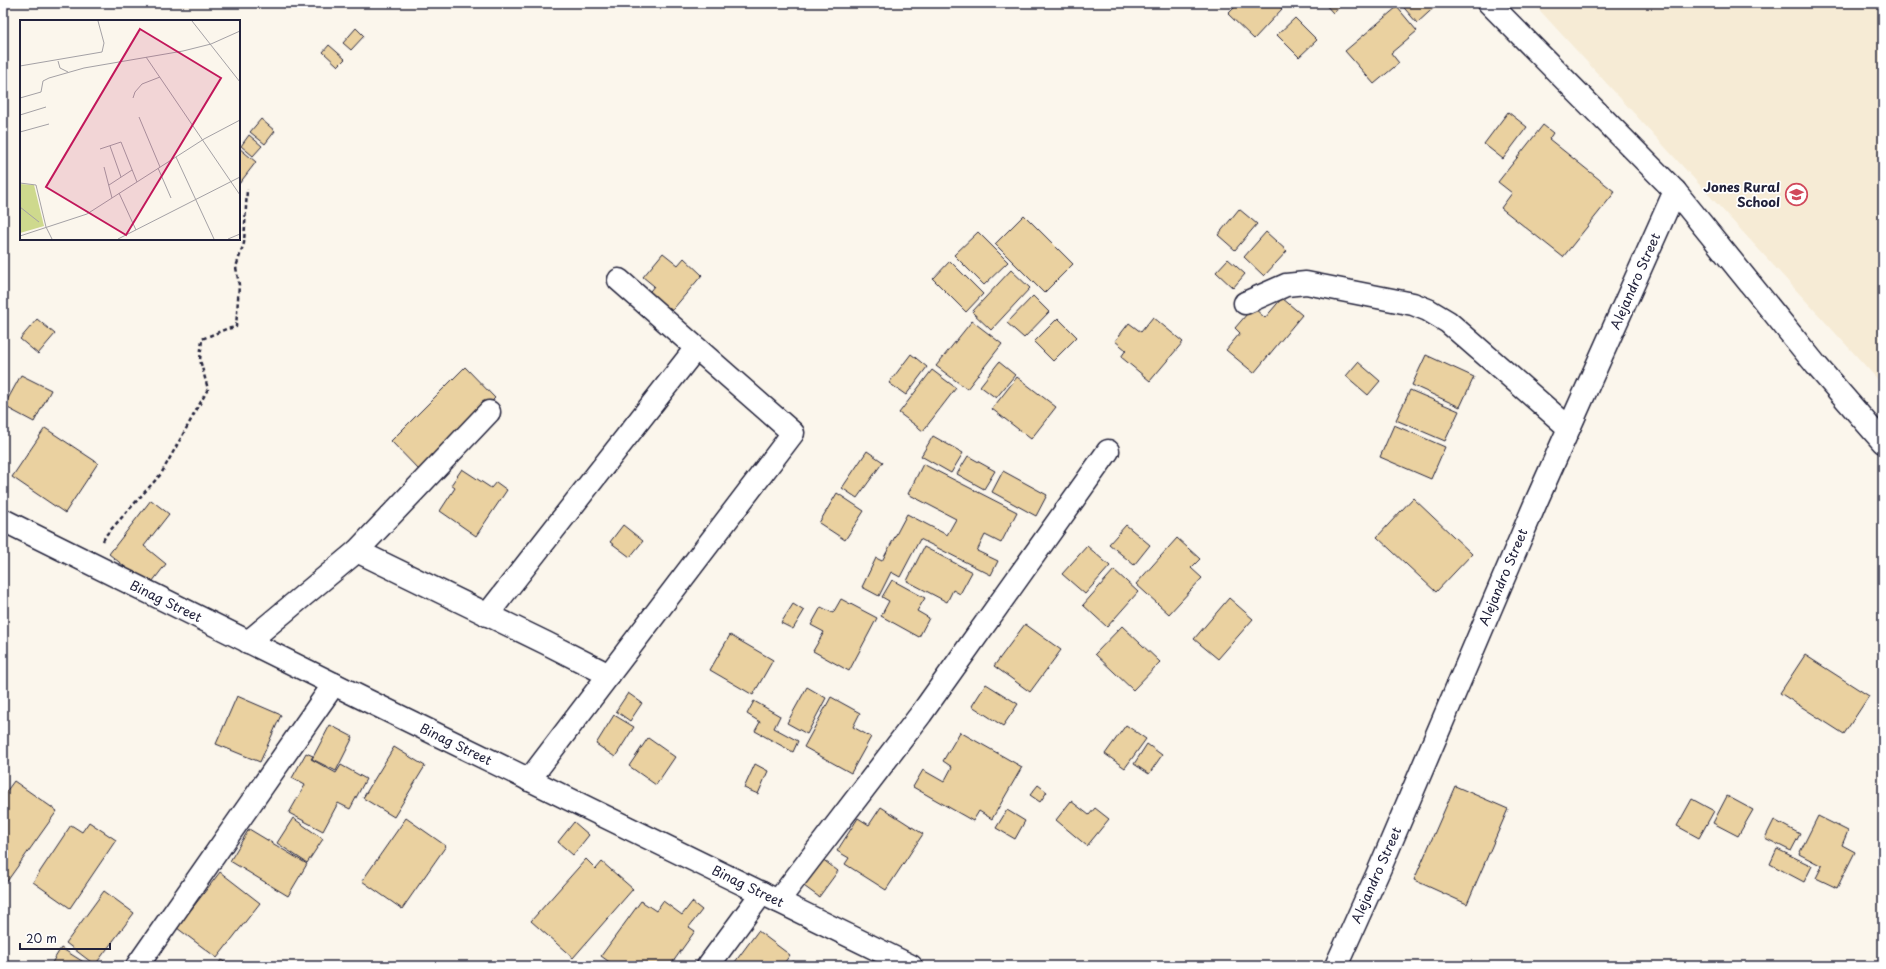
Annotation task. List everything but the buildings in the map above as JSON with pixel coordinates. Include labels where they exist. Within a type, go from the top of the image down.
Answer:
[{"type":"street","points":[[1489,3],[1675,191],[1816,365],[1883,442]]},
{"type":"street","name":"Alejandro Street","points":[[1336,966],[1569,428],[1675,191]]},
{"type":"street","points":[[529,780],[793,433],[619,280]]},
{"type":"street","points":[[1245,303],[1286,286],[1306,283],[1413,304],[1428,310],[1448,322],[1569,428]]},
{"type":"street","points":[[487,615],[696,348]]},
{"type":"street","points":[[248,642],[357,551],[488,412]]},
{"type":"street","points":[[708,966],[770,897],[921,714],[1108,451]]},
{"type":"street","name":"Binag Street","points":[[3,520],[248,642],[911,966]]},
{"type":"street","points":[[357,551],[487,615],[546,642],[609,675]]},
{"type":"street","points":[[136,966],[334,684]]},
{"type":"path","points":[[91,564],[106,535],[161,474],[208,389],[200,360],[202,339],[226,329],[236,327],[239,285],[236,267],[244,243],[248,189]]},
{"type":"shaded area","name":"Jones Rural School","points":[[1533,3],[1883,3],[1883,385]]},
{"type":"place","name":"Jones Rural School","points":[[1796,194]]}]
